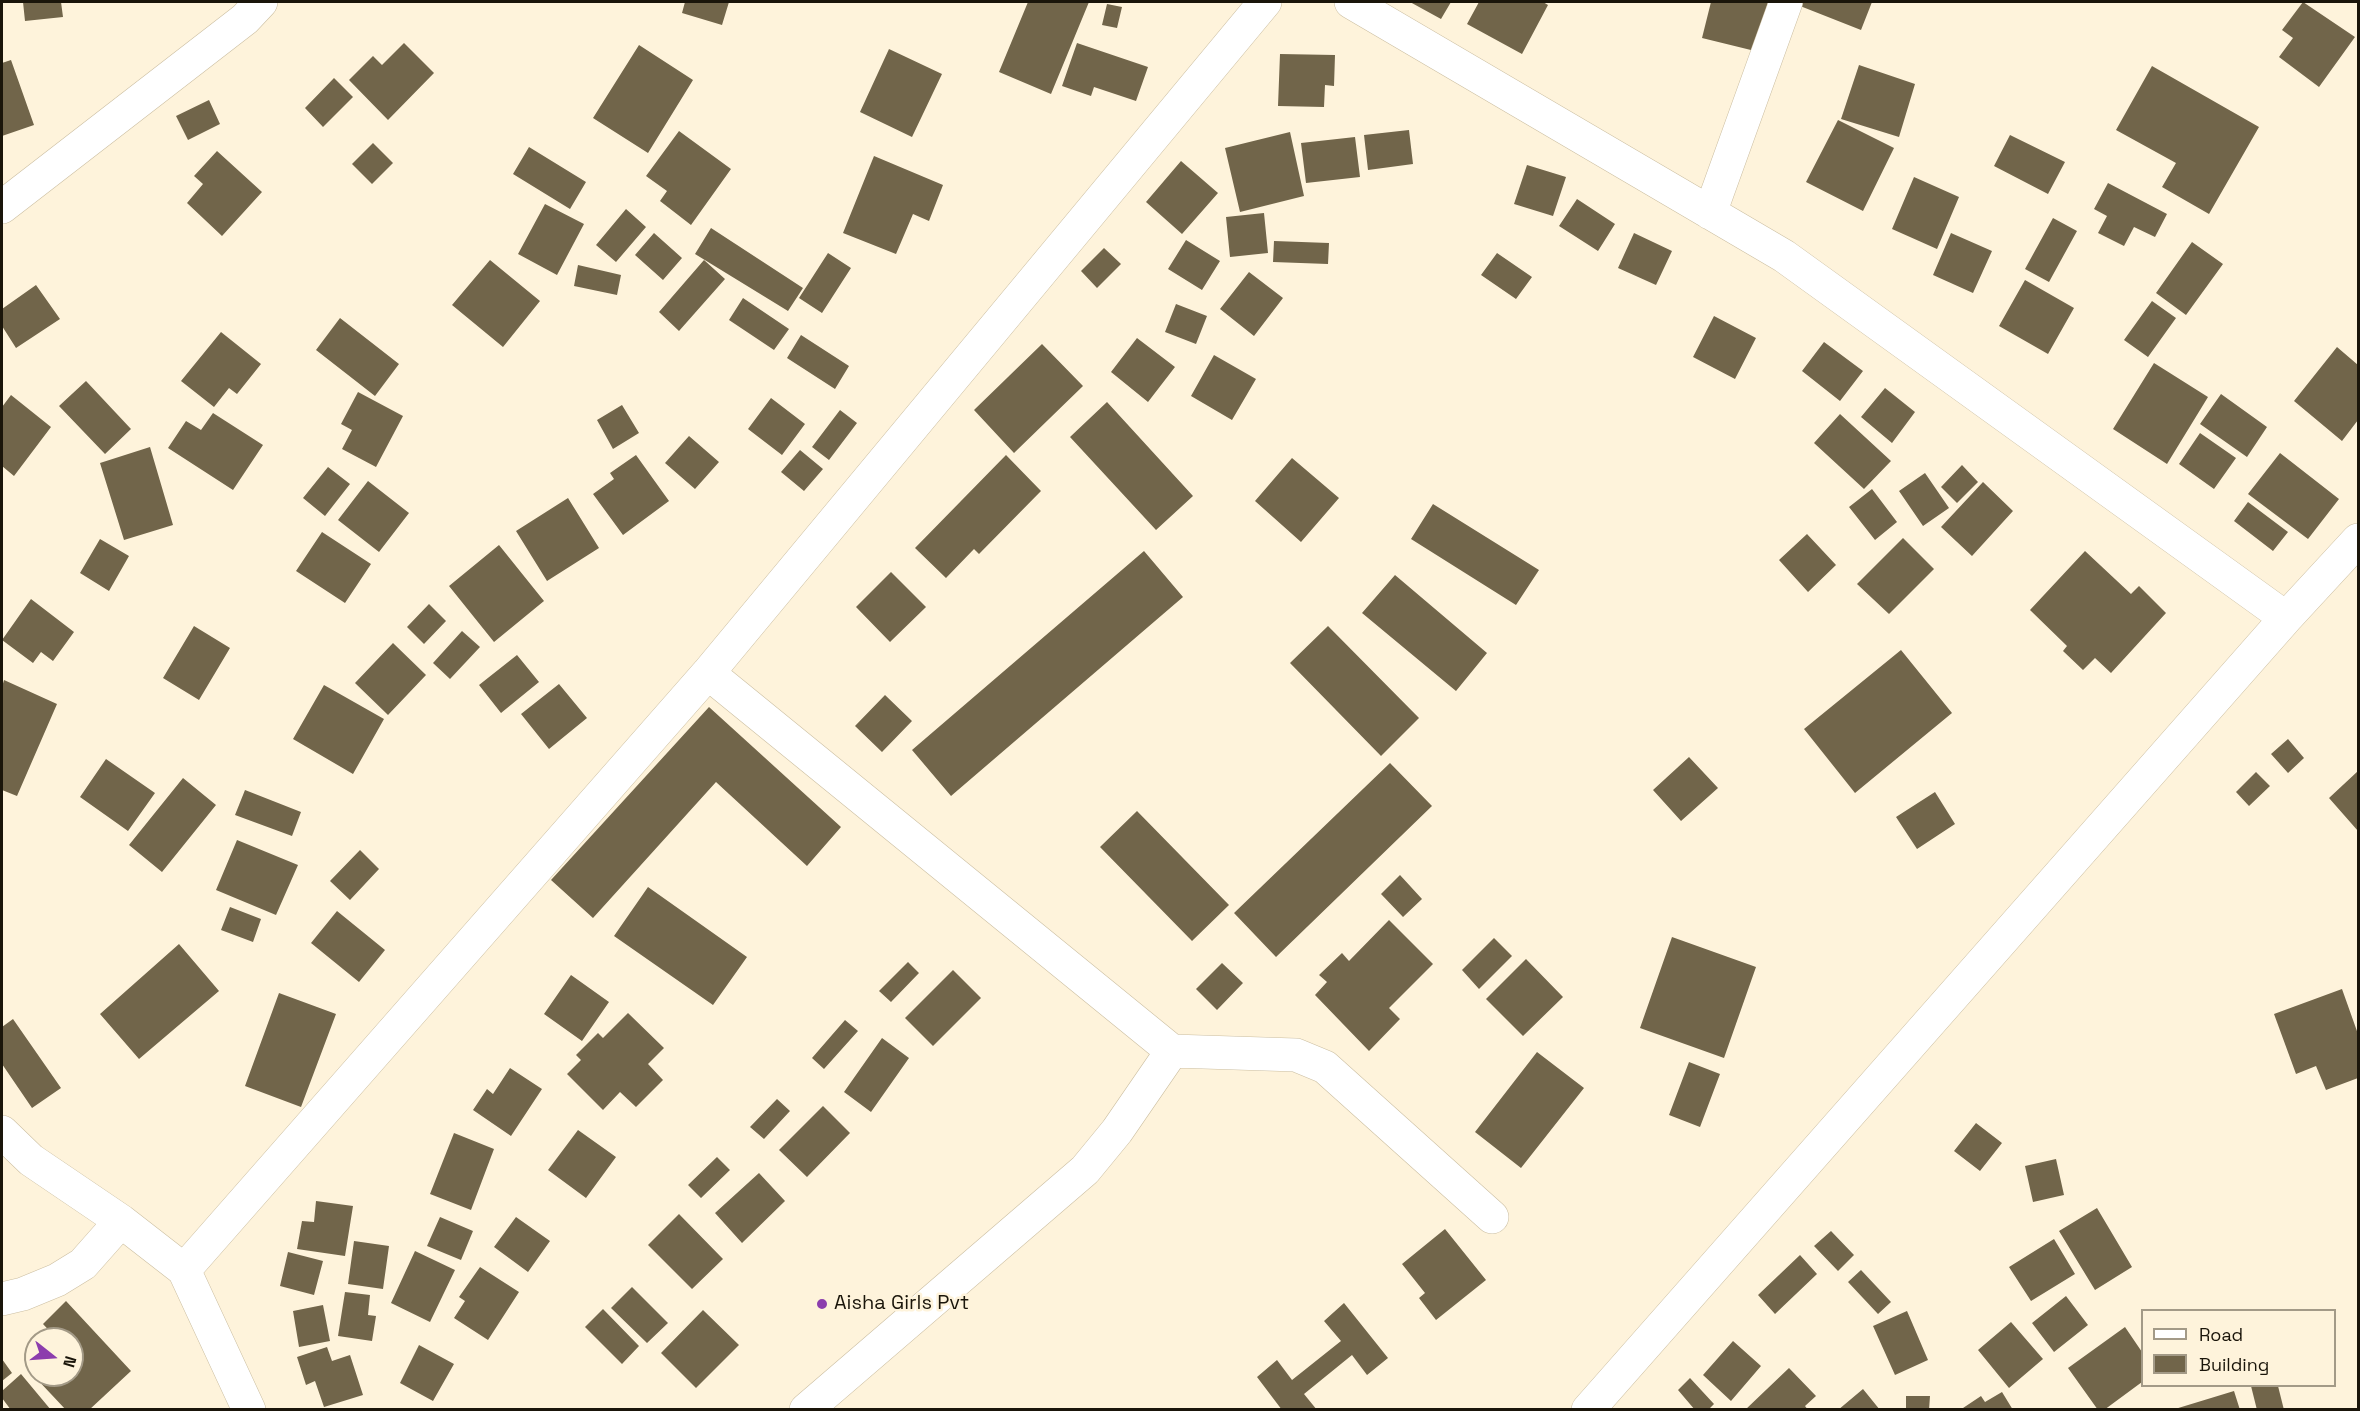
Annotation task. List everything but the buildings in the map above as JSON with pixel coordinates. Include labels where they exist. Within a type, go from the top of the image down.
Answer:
[{"type":"street","points":[[2,207],[245,19],[261,2]]},
{"type":"street","points":[[184,1270],[708,673],[1265,2]]},
{"type":"street","points":[[1351,2],[1784,256],[2286,618]]},
{"type":"street","points":[[1710,213],[1786,2]]},
{"type":"street","points":[[1588,1410],[2286,618],[2358,540]]},
{"type":"street","points":[[708,673],[1172,1051],[1296,1055],[1325,1067],[1492,1217]]},
{"type":"street","points":[[806,1410],[1085,1170],[1117,1131],[1172,1051]]},
{"type":"street","points":[[2,1132],[31,1160],[121,1221],[184,1270],[249,1410]]},
{"type":"street","points":[[2,1299],[23,1294],[57,1280],[82,1264],[121,1221]]},
{"type":"place","name":"Aisha Girls Pvt","points":[[822,1304]]}]
